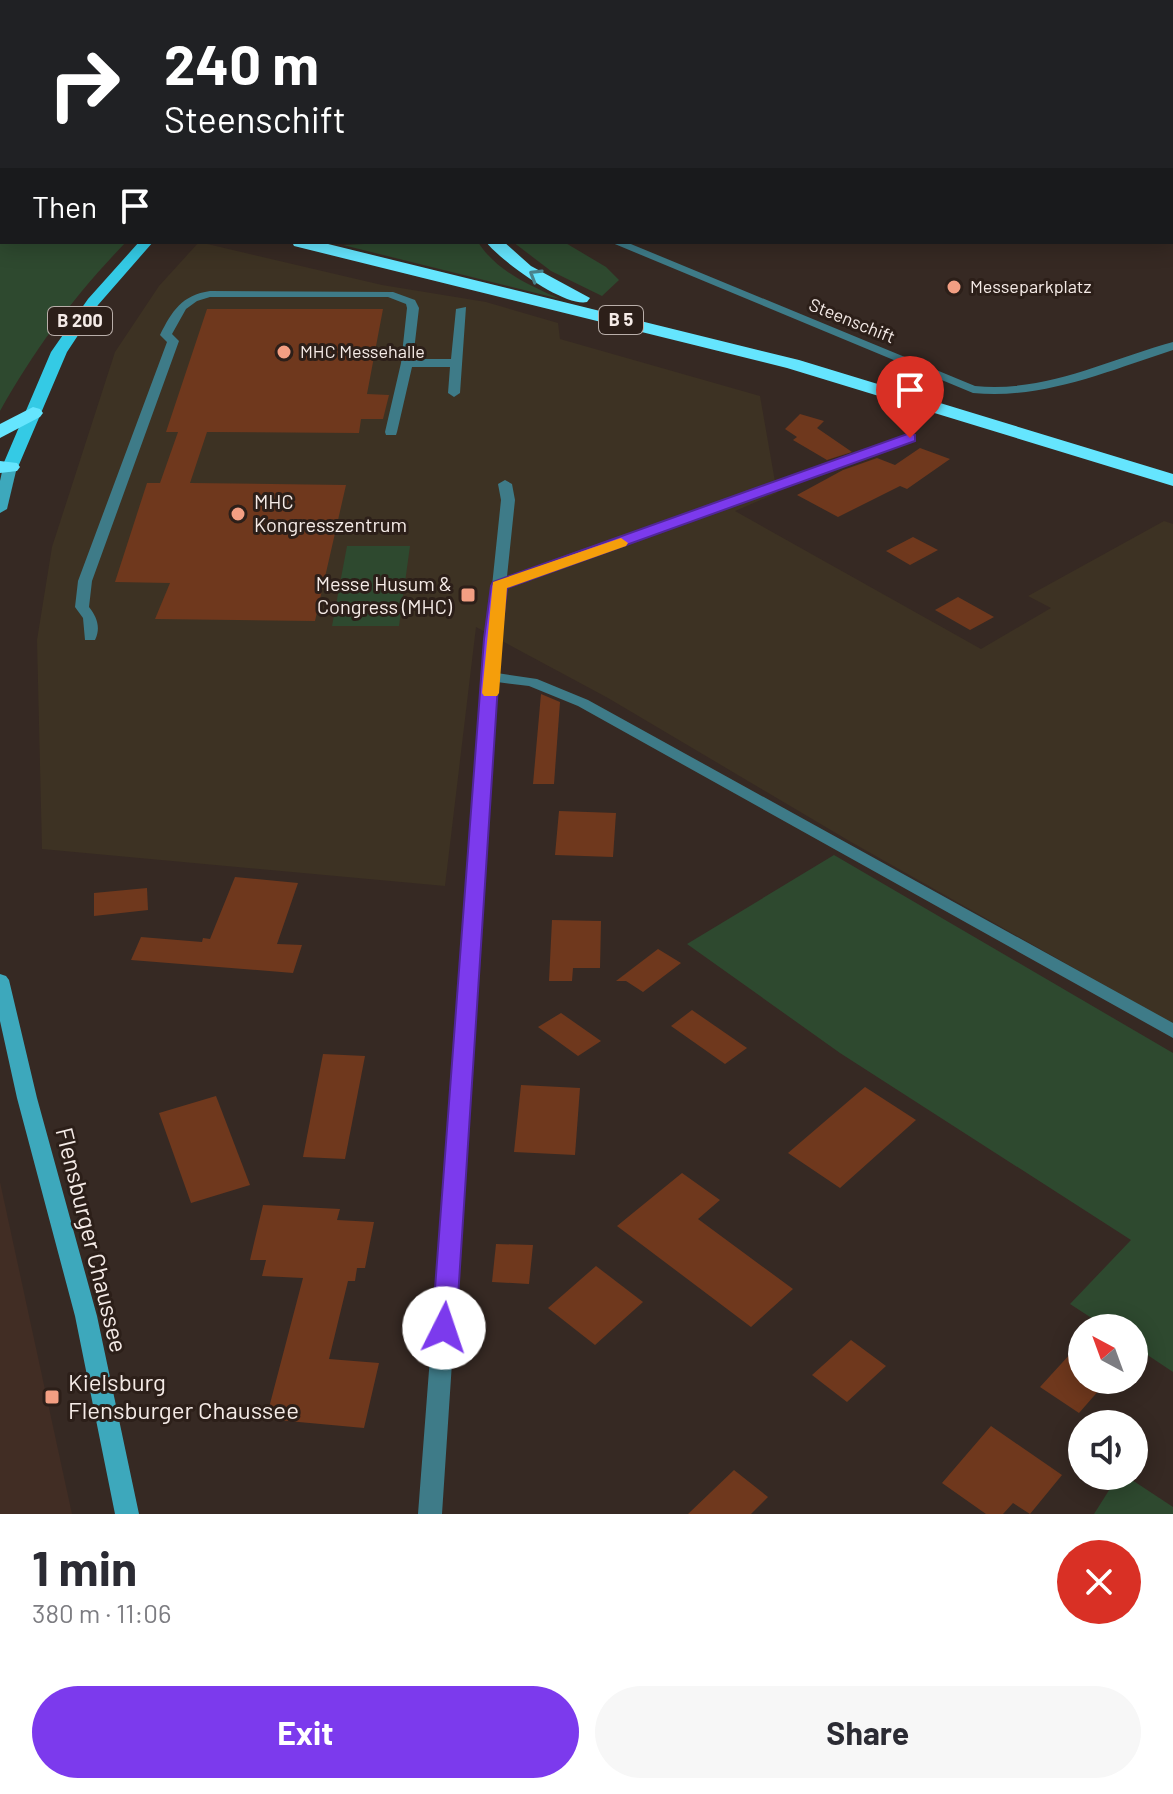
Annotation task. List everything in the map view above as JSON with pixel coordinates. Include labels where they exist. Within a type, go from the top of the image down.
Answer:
[{"type":"highway","name":"B 5","points":[[308,244],[793,364],[1173,480]]},
{"type":"highway","points":[[496,244],[525,270],[590,301],[767,352],[793,364]]},
{"type":"highway","points":[[0,432],[33,413]]},
{"type":"main road","name":"B 200","points":[[5,467],[59,352],[93,302],[144,244]]},
{"type":"main road","points":[[0,509],[5,467]]},
{"type":"main road","name":"Flensburger Chaussee","points":[[0,980],[27,1098],[86,1316],[127,1514]]},
{"type":"street","name":"Steenschift","points":[[621,244],[973,389],[989,392],[1023,391],[1173,346]]},
{"type":"street","points":[[90,637],[90,618],[82,607],[85,581],[173,341],[166,335],[187,299],[210,294],[389,294],[411,302],[407,363],[391,432]]},
{"type":"street","points":[[454,393],[462,309]]},
{"type":"street","points":[[407,363],[455,363]]},
{"type":"street","points":[[499,586],[910,438]]},
{"type":"street","points":[[430,1514],[508,500],[505,484]]},
{"type":"street","points":[[492,677],[532,682],[583,703],[1173,1031]]},
{"type":"shaded area","points":[[197,244],[208,244],[382,285],[486,302],[558,323],[560,339],[760,396],[777,493],[735,511],[981,649],[1051,608],[1028,596],[1164,521],[1173,524],[1173,1024],[851,842],[608,698],[476,627],[445,886],[42,849],[37,640],[52,547],[115,352],[159,286]]},
{"type":"shaded area","points":[[0,1182],[72,1514],[0,1514]]},
{"type":"green space","points":[[0,244],[124,244],[57,322],[0,411]]},
{"type":"green space","points":[[480,244],[504,269],[560,299],[343,245]]},
{"type":"green space","points":[[516,244],[567,244],[606,267],[619,280],[602,296],[551,271]]},
{"type":"green space","points":[[347,546],[410,546],[399,626],[332,626]]},
{"type":"green space","points":[[834,855],[1173,1053],[1173,1372],[1148,1355],[1148,1314],[1085,1314],[1070,1304],[1131,1240],[840,1053],[687,944]]},
{"type":"green space","points":[[1109,1490],[1147,1490],[1173,1507],[1173,1514],[1094,1514]]},
{"type":"building","points":[[207,309],[383,309],[367,394],[389,395],[383,419],[361,419],[359,433],[207,432],[190,483],[346,485],[315,621],[155,619],[170,583],[115,582],[147,483],[160,483],[178,432],[166,432]]},
{"type":"building","points":[[800,414],[824,421],[817,428],[852,452],[827,460],[793,440],[797,437],[785,429]]},
{"type":"building","points":[[920,448],[950,459],[907,489],[900,486],[838,517],[797,495],[843,470],[877,458],[895,465]]},
{"type":"building","points":[[913,537],[938,550],[910,565],[886,551]]},
{"type":"building","points":[[958,597],[994,617],[970,630],[935,610]]},
{"type":"building","points":[[541,694],[560,702],[554,784],[533,784]]},
{"type":"building","points":[[559,811],[616,813],[613,857],[555,855]]},
{"type":"building","points":[[235,877],[298,883],[277,944],[302,945],[293,973],[131,960],[141,937],[202,942],[203,938],[210,939]]},
{"type":"building","points":[[147,888],[148,910],[94,916],[94,893]]},
{"type":"building","points":[[552,920],[601,921],[600,968],[573,968],[572,981],[549,981]]},
{"type":"building","points":[[658,949],[681,963],[643,992],[626,981],[616,981]]},
{"type":"building","points":[[692,1010],[747,1048],[725,1064],[671,1026]]},
{"type":"building","points":[[561,1013],[601,1041],[578,1056],[538,1027]]},
{"type":"building","points":[[323,1054],[365,1056],[345,1159],[303,1157]]},
{"type":"building","points":[[521,1085],[580,1088],[575,1155],[514,1152]]},
{"type":"building","points":[[865,1087],[916,1120],[840,1188],[788,1153]]},
{"type":"building","points":[[216,1096],[250,1185],[191,1203],[159,1113]]},
{"type":"building","points":[[682,1173],[720,1200],[698,1219],[793,1289],[751,1327],[617,1226]]},
{"type":"building","points":[[263,1205],[340,1209],[337,1220],[374,1222],[365,1268],[357,1268],[355,1281],[348,1281],[329,1359],[379,1363],[364,1428],[266,1419],[303,1278],[262,1276],[266,1260],[250,1260]]},
{"type":"building","points":[[496,1244],[533,1245],[529,1284],[492,1282]]},
{"type":"building","points":[[596,1266],[643,1302],[595,1345],[548,1308]]},
{"type":"building","points":[[851,1340],[886,1366],[847,1402],[812,1375]]},
{"type":"building","points":[[1068,1356],[1068,1394],[1096,1394],[1082,1410],[1074,1410],[1040,1387]]},
{"type":"building","points":[[991,1426],[1062,1475],[1030,1514],[1013,1503],[1003,1514],[986,1514],[942,1483]]},
{"type":"building","points":[[734,1470],[768,1497],[751,1514],[688,1514]]},
{"type":"slow traffic","points":[[490,693],[492,639],[499,586],[621,543]]},
{"type":"place","name":"Messeparkplatz","points":[[954,287]]},
{"type":"place","name":"MHC Messehalle","points":[[284,352]]},
{"type":"place","name":"MHC Kongresszentrum","points":[[238,514]]},
{"type":"place","name":"Messe Husum & Congress (MHC)","points":[[468,595]]},
{"type":"place","name":"Kielsburg Flensburger Chaussee","points":[[52,1397]]},
{"type":"route","points":[[444,1328],[492,677],[492,639],[499,586],[910,438]]}]
